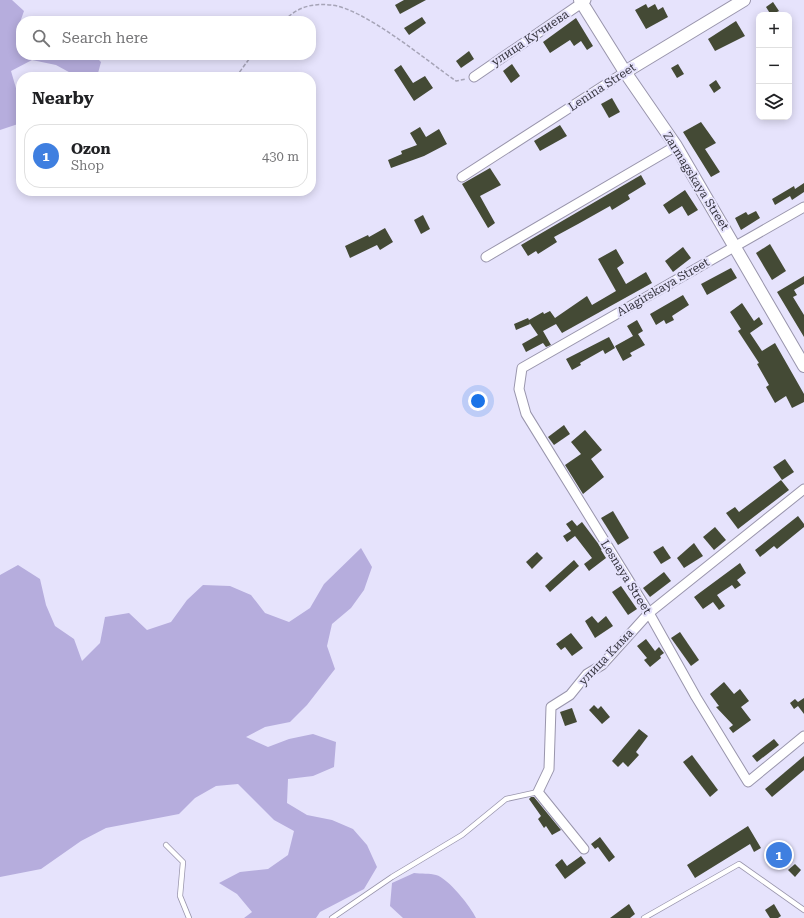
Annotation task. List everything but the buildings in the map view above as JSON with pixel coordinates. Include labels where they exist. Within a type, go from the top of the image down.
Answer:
[{"type":"street","name":"Lenina Street","points":[[462,177],[625,72],[744,0]]},
{"type":"street","name":"Zarmagskaya Street","points":[[582,1],[625,72],[676,146],[804,366]]},
{"type":"street","name":"улица Кучиева","points":[[474,77],[582,1]]},
{"type":"street","points":[[486,257],[676,146]]},
{"type":"street","name":"Alagirskaya Street","points":[[522,368],[804,207]]},
{"type":"street","name":"Lesnaya Street","points":[[522,368],[519,389],[526,414],[649,614],[696,697],[748,782],[804,736]]},
{"type":"street","name":"улица Кима","points":[[538,792],[549,769],[551,707],[570,695],[587,674],[602,665],[649,614],[804,489]]},
{"type":"street","points":[[538,792],[584,849]]},
{"type":"lane","points":[[332,918],[392,877],[462,836],[506,799],[538,792]]},
{"type":"lane","points":[[166,845],[183,862],[180,896],[189,918]]},
{"type":"lane","points":[[644,918],[739,864],[804,910]]},
{"type":"path","points":[[289,16],[304,6],[332,5],[356,13],[456,81],[474,77]]},
{"type":"path","points":[[240,72],[248,60]]},
{"type":"shaded area","points":[[0,0],[12,0],[24,11],[22,16],[16,16],[16,60],[32,60],[11,71],[16,88],[16,125],[0,130]]},
{"type":"shaded area","points":[[32,60],[99,60],[101,62],[98,72],[69,72],[56,65]]},
{"type":"shaded area","points":[[361,548],[372,567],[364,590],[351,608],[332,624],[327,646],[335,669],[307,705],[290,722],[265,727],[246,737],[268,747],[289,739],[313,734],[336,742],[334,767],[313,776],[288,779],[287,803],[307,815],[332,820],[353,829],[367,845],[377,867],[364,889],[320,912],[316,918],[244,918],[252,912],[237,894],[219,883],[240,872],[268,869],[288,855],[294,831],[274,820],[238,784],[216,786],[195,798],[179,814],[106,828],[81,841],[41,869],[0,877],[0,575],[18,565],[40,579],[46,605],[55,626],[74,639],[82,661],[100,643],[105,617],[129,613],[147,630],[171,622],[187,600],[203,585],[230,586],[251,595],[265,613],[289,622],[310,608],[324,584]]},
{"type":"shaded area","points":[[414,873],[434,874],[447,881],[459,894],[476,918],[403,918],[390,906],[392,883]]},
{"type":"place","name":"Ozon","points":[[779,855]]}]
